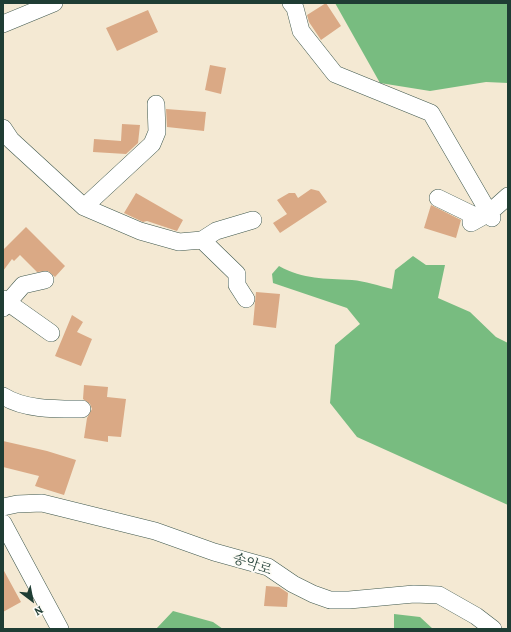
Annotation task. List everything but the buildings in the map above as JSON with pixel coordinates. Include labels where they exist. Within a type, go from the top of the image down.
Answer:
[{"type":"street","points":[[3,24],[54,3]]},
{"type":"street","points":[[291,3],[295,8],[302,31],[334,74],[431,113],[491,215]]},
{"type":"street","points":[[84,207],[152,144],[157,132],[156,104]]},
{"type":"street","points":[[3,128],[11,140],[84,207],[140,231],[179,242],[202,240],[216,231],[253,220]]},
{"type":"street","points":[[438,198],[471,214],[470,223],[491,215],[508,196]]},
{"type":"street","points":[[202,240],[237,274],[237,285],[246,299]]},
{"type":"street","points":[[45,280],[23,285],[5,303],[51,333]]},
{"type":"street","points":[[3,396],[12,402],[28,406],[82,409]]},
{"type":"street","name":"송악로","points":[[3,507],[17,504],[42,503],[155,531],[214,552],[268,568],[293,584],[313,594],[330,600],[349,600],[414,594],[439,595],[476,616],[493,629]]},
{"type":"street","points":[[3,523],[60,629]]},
{"type":"green space","points":[[335,3],[508,3],[508,83],[486,82],[430,91],[380,83]]},
{"type":"green space","points":[[413,256],[426,265],[445,265],[438,298],[470,312],[496,337],[508,343],[508,505],[357,437],[330,403],[335,345],[360,324],[347,308],[273,283],[272,274],[279,266],[288,271],[306,276],[367,282],[392,289],[395,270]]},
{"type":"green space","points":[[173,611],[213,622],[223,629],[156,629]]},
{"type":"green space","points":[[394,614],[420,617],[433,629],[394,629]]}]
